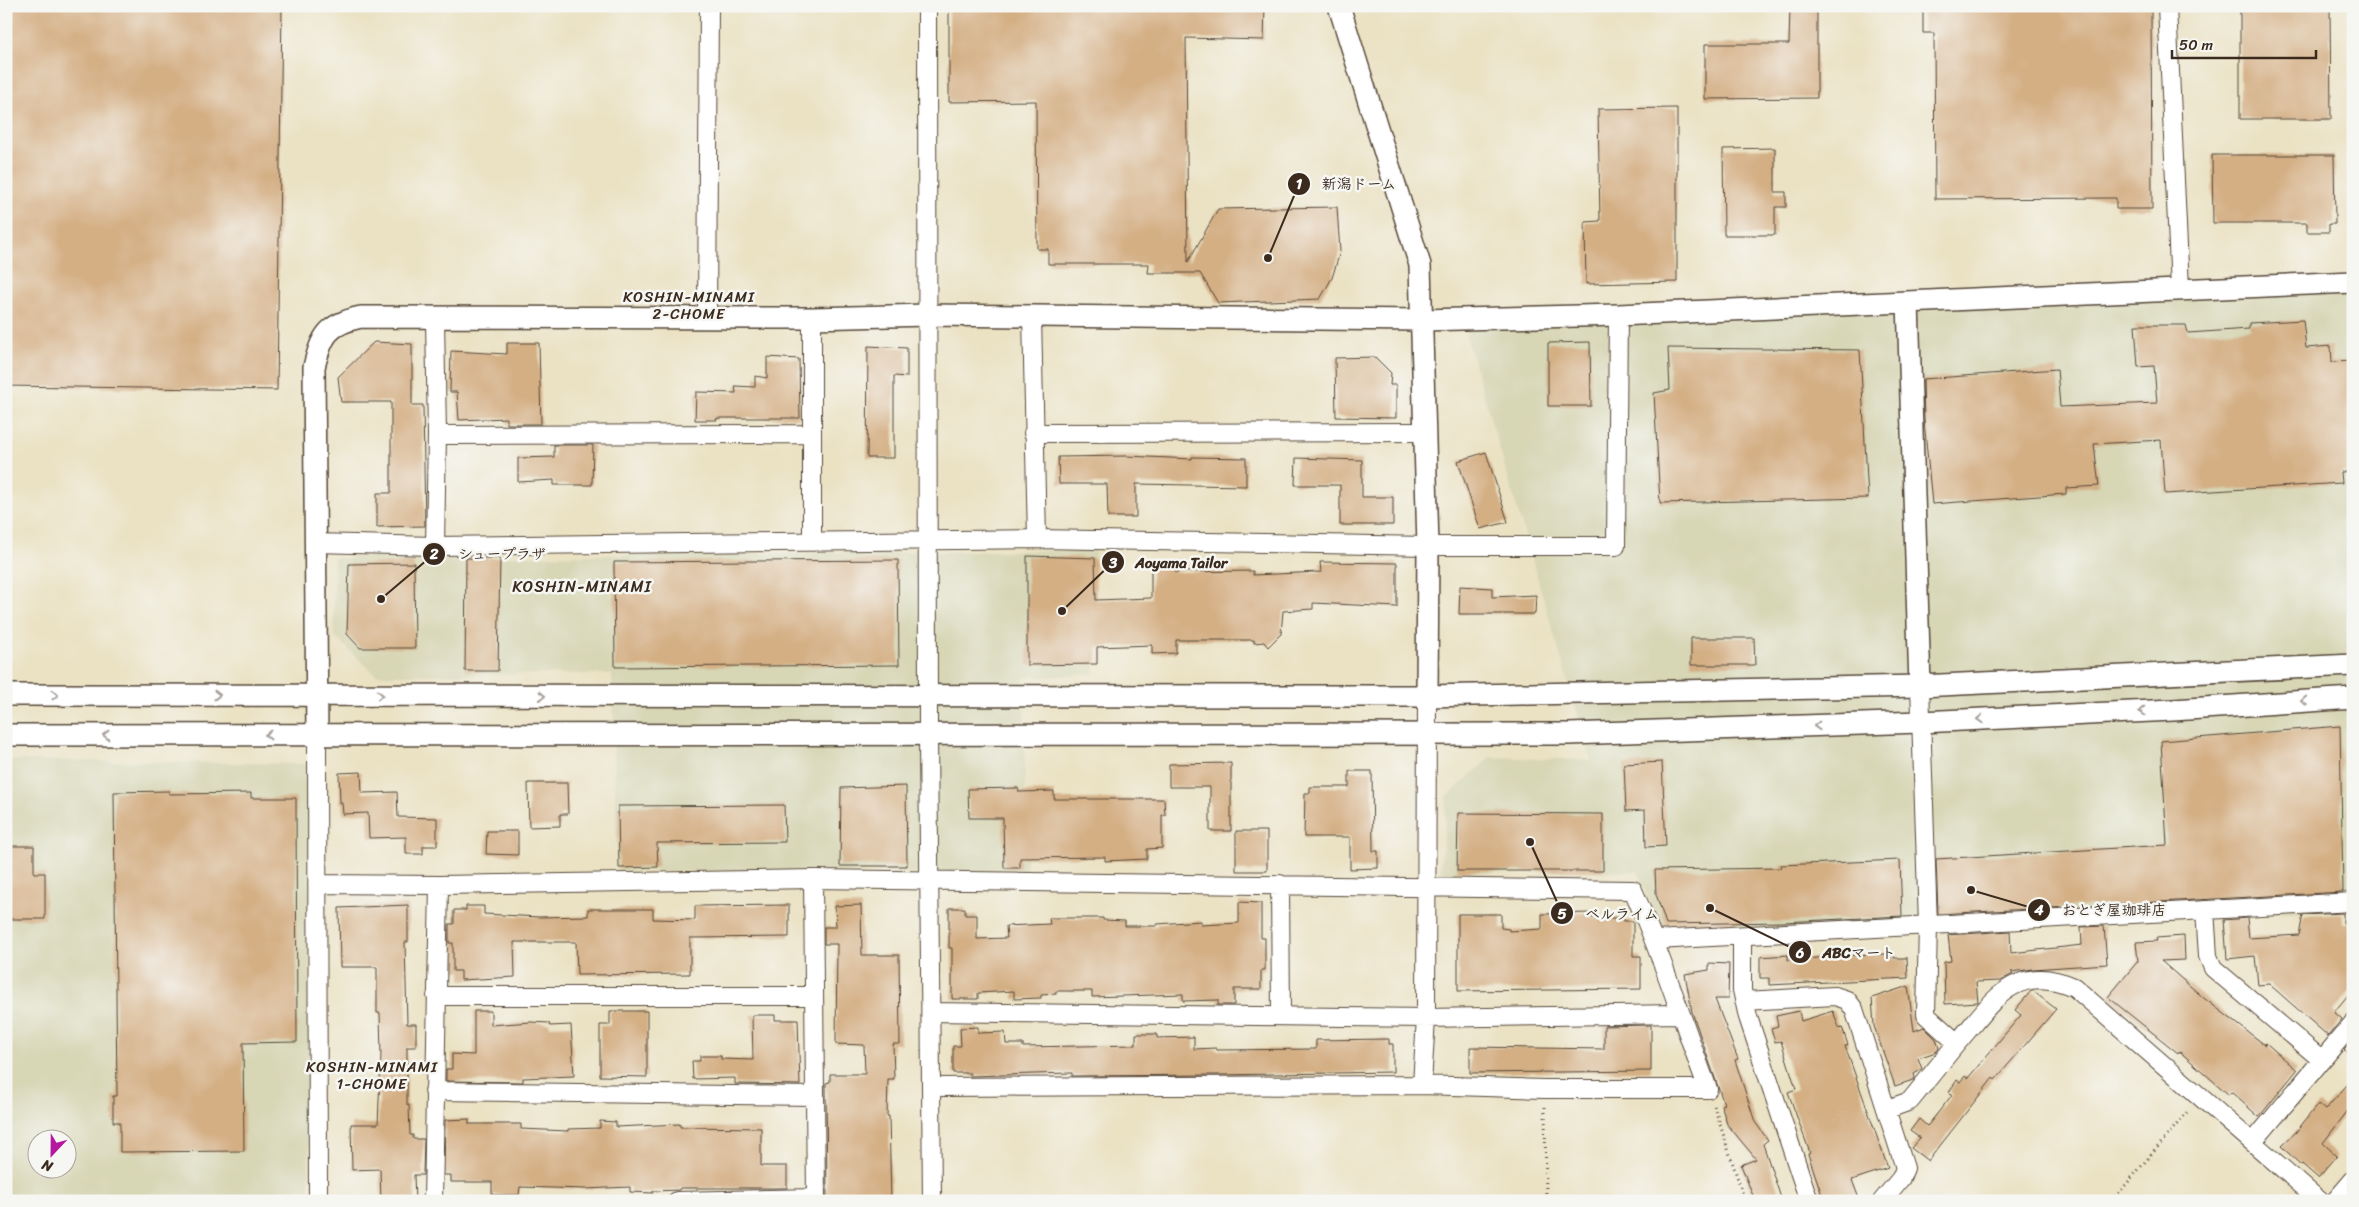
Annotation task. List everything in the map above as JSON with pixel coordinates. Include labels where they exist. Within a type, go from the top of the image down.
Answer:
[{"type":"street","points":[[707,318],[709,6]]},
{"type":"street","points":[[927,6],[927,541],[932,1201]]},
{"type":"street","points":[[1339,6],[1420,265],[1428,546],[1426,1018],[1422,1085]]},
{"type":"street","points":[[2167,6],[2180,289]]},
{"type":"street","points":[[318,1201],[314,367],[319,348],[327,333],[342,321],[362,317],[812,318],[928,315],[1422,320],[1618,315],[2353,282]]},
{"type":"street","points":[[1908,302],[1928,925],[1926,1015],[1958,1043]]},
{"type":"street","points":[[314,543],[435,546],[1037,539],[1428,546],[1616,546],[1618,315]]},
{"type":"street","points":[[1032,316],[1033,433],[1037,539]]},
{"type":"street","points":[[435,318],[437,435],[435,546]]},
{"type":"street","points":[[812,318],[812,542]]},
{"type":"street","points":[[1033,433],[1426,432]]},
{"type":"street","points":[[437,435],[812,434]]},
{"type":"street","points":[[6,694],[1427,696],[1920,686],[2353,665]]},
{"type":"street","points":[[6,734],[1569,734],[1921,722],[2172,710],[2353,698]]},
{"type":"street","points":[[317,884],[439,885],[813,879],[1633,890],[1656,940],[1680,1014],[1708,1089],[1544,1089],[1422,1085],[932,1086]]},
{"type":"street","points":[[677,1201],[816,1200],[813,879]]},
{"type":"street","points":[[1280,884],[1281,1016]]},
{"type":"street","points":[[433,1201],[439,885]]},
{"type":"street","points":[[1656,940],[2353,902]]},
{"type":"street","points":[[2205,910],[2208,956],[2213,968],[2322,1060]]},
{"type":"street","points":[[1742,936],[1742,990],[1744,1001],[1808,1201]]},
{"type":"street","points":[[1888,1109],[1910,1101],[2002,992],[2020,981],[2058,980],[2074,987],[2320,1201]]},
{"type":"street","points":[[436,996],[814,996]]},
{"type":"street","points":[[1744,1001],[1835,996],[1847,1000],[1854,1009],[1888,1109],[1905,1168],[1901,1178],[1882,1201]]},
{"type":"street","points":[[931,1012],[1426,1018],[1680,1014]]},
{"type":"street","points":[[2253,1142],[2353,1024]]},
{"type":"street","points":[[434,1091],[814,1096]]},
{"type":"street","points":[[2335,1201],[2353,1180]]},
{"type":"path","points":[[1544,1089],[1546,1201]]},
{"type":"path","points":[[1708,1089],[1745,1201]]},
{"type":"path","points":[[2112,1201],[2200,1096]]},
{"type":"shaded area","points":[[2353,289],[2353,909],[1664,942],[1638,871],[1440,873],[1447,797],[1490,757],[1591,760],[1463,325]]},
{"type":"shaded area","points":[[1095,550],[1095,674],[1024,678],[1026,873],[617,871],[612,674],[376,675],[334,636],[334,558]]},
{"type":"shaded area","points":[[6,760],[310,764],[309,1201],[6,1201]]},
{"type":"building","points":[[6,6],[282,6],[277,390],[6,386]]},
{"type":"building","points":[[949,6],[1265,6],[1264,40],[1186,38],[1188,262],[1218,209],[1337,207],[1340,252],[1332,278],[1320,299],[1218,303],[1200,273],[1148,273],[1149,264],[1048,264],[1048,249],[1037,249],[1036,101],[949,102]]},
{"type":"building","points":[[1790,6],[1817,6],[1817,98],[1705,99],[1705,44],[1789,44]]},
{"type":"building","points":[[1923,6],[2151,6],[2152,209],[2116,209],[2116,198],[1935,199],[1934,33],[1923,33]]},
{"type":"building","points":[[2240,6],[2330,6],[2331,119],[2240,119]]},
{"type":"building","points":[[1677,108],[1677,282],[1586,284],[1585,222],[1600,221],[1598,109]]},
{"type":"building","points":[[1775,148],[1775,192],[1786,192],[1786,207],[1775,207],[1775,235],[1724,235],[1723,149]]},
{"type":"building","points":[[2212,155],[2334,155],[2335,224],[2329,224],[2329,232],[2307,232],[2307,223],[2213,223]]},
{"type":"building","points":[[2303,320],[2306,348],[2331,346],[2332,362],[2353,361],[2353,471],[2341,472],[2342,483],[2165,494],[2161,440],[2094,444],[2099,486],[2066,488],[2066,494],[1932,504],[1924,420],[1923,379],[2057,369],[2060,407],[2157,403],[2154,366],[2138,367],[2135,325],[2186,325],[2188,333],[2249,329],[2249,323]]},
{"type":"building","points":[[374,342],[412,344],[412,405],[423,405],[425,526],[377,527],[377,493],[391,493],[391,402],[341,402],[338,377]]},
{"type":"building","points":[[1590,342],[1591,406],[1548,406],[1548,343]]},
{"type":"building","points":[[507,343],[539,343],[541,424],[507,424],[507,418],[459,420],[457,392],[450,392],[451,351],[507,354]]},
{"type":"building","points":[[868,346],[907,348],[907,377],[894,376],[894,458],[867,458]]},
{"type":"building","points":[[1668,348],[1860,350],[1868,498],[1660,503],[1654,393],[1670,390]]},
{"type":"building","points":[[767,357],[799,359],[800,418],[717,418],[717,420],[695,420],[696,392],[736,393],[735,386],[755,387],[755,376],[767,378]]},
{"type":"building","points":[[1375,357],[1391,373],[1390,385],[1396,385],[1396,418],[1336,417],[1335,358]]},
{"type":"building","points":[[554,445],[593,445],[592,485],[554,485],[554,480],[518,482],[518,458],[554,457]]},
{"type":"building","points":[[1486,452],[1508,522],[1480,529],[1458,461]]},
{"type":"building","points":[[1126,456],[1192,459],[1192,457],[1246,458],[1246,486],[1136,484],[1136,517],[1108,517],[1107,484],[1059,484],[1058,457]]},
{"type":"building","points":[[1296,458],[1362,460],[1362,497],[1393,497],[1393,525],[1340,525],[1340,485],[1295,485]]},
{"type":"building","points":[[1027,556],[1095,558],[1096,600],[1151,598],[1151,566],[1175,567],[1175,572],[1253,571],[1253,575],[1321,572],[1320,562],[1397,563],[1397,607],[1313,603],[1313,609],[1283,611],[1281,634],[1268,647],[1264,642],[1254,643],[1254,640],[1176,640],[1176,653],[1152,654],[1152,645],[1097,647],[1097,664],[1027,665]]},
{"type":"building","points":[[466,558],[500,558],[498,671],[465,671]]},
{"type":"building","points":[[898,560],[899,665],[615,667],[614,562]]},
{"type":"building","points":[[414,563],[415,648],[360,648],[347,634],[349,564]]},
{"type":"building","points":[[1460,586],[1492,588],[1492,597],[1536,595],[1535,614],[1459,614]]},
{"type":"building","points":[[1691,638],[1754,638],[1755,665],[1691,665]]},
{"type":"building","points":[[2340,726],[2343,892],[1938,914],[1936,859],[2167,845],[2161,741]]},
{"type":"building","points":[[1662,762],[1666,846],[1646,847],[1645,810],[1626,811],[1624,764]]},
{"type":"building","points":[[1231,763],[1231,831],[1210,831],[1210,787],[1169,787],[1169,764]]},
{"type":"building","points":[[1349,771],[1372,771],[1373,851],[1378,851],[1378,868],[1350,869],[1350,837],[1304,837],[1305,793],[1310,793],[1310,787],[1349,787]]},
{"type":"building","points":[[361,772],[362,793],[397,792],[398,817],[437,818],[437,846],[423,846],[423,854],[406,854],[406,837],[369,838],[368,813],[343,814],[342,803],[340,803],[339,773]]},
{"type":"building","points":[[528,783],[567,783],[568,814],[560,814],[560,826],[529,827]]},
{"type":"building","points":[[906,786],[907,866],[840,866],[841,788]]},
{"type":"building","points":[[1018,788],[1019,792],[1054,791],[1054,799],[1164,799],[1165,815],[1162,815],[1162,848],[1147,849],[1147,859],[1105,861],[1105,857],[1020,858],[1020,868],[1004,868],[1003,818],[969,818],[968,789]]},
{"type":"building","points":[[169,791],[169,794],[251,793],[251,798],[296,798],[297,1042],[243,1043],[244,1151],[120,1152],[120,1122],[113,1122],[113,1096],[117,1096],[114,792]]},
{"type":"building","points":[[784,805],[785,842],[657,843],[658,867],[619,868],[618,806]]},
{"type":"building","points":[[1458,813],[1603,814],[1603,871],[1457,871]]},
{"type":"building","points":[[487,831],[518,831],[518,855],[486,854]]},
{"type":"building","points":[[1236,831],[1267,831],[1267,871],[1236,871]]},
{"type":"building","points":[[6,846],[34,846],[34,873],[45,873],[45,919],[6,919]]},
{"type":"building","points":[[1900,860],[1902,916],[1783,922],[1666,924],[1656,894],[1655,870],[1781,868],[1780,865]]},
{"type":"building","points":[[1239,902],[1261,903],[1261,938],[1265,938],[1265,970],[1261,970],[1261,989],[1234,989],[1234,1005],[1218,1005],[1218,1000],[1183,1001],[1183,994],[1092,997],[1092,991],[1056,991],[1056,994],[1041,995],[1041,998],[1014,999],[1014,991],[978,993],[978,999],[952,999],[952,948],[949,948],[949,908],[965,908],[965,915],[977,915],[977,939],[1007,938],[1006,926],[1050,924],[1049,918],[1103,918],[1103,920],[1125,921],[1125,926],[1157,926],[1157,924],[1201,921],[1201,925],[1239,923]]},
{"type":"building","points":[[408,905],[408,942],[405,942],[407,1024],[416,1024],[416,1047],[407,1047],[407,1105],[409,1105],[410,1135],[413,1135],[413,1139],[424,1139],[423,1175],[414,1175],[415,1201],[381,1201],[380,1169],[352,1170],[351,1124],[378,1124],[381,1055],[380,1013],[377,1013],[377,967],[340,967],[339,908]]},
{"type":"building","points":[[789,905],[789,937],[690,938],[690,974],[577,975],[576,942],[514,942],[515,977],[461,980],[461,971],[453,971],[453,943],[449,943],[449,924],[454,924],[454,910],[466,910],[466,906],[484,906],[484,914],[539,917],[588,916],[588,909],[653,909],[653,919],[695,920],[695,906]]},
{"type":"building","points":[[861,905],[862,955],[899,955],[900,1044],[893,1044],[894,1079],[888,1079],[887,1116],[889,1116],[891,1201],[827,1201],[826,1083],[830,1082],[830,1074],[865,1074],[864,1045],[836,1044],[837,944],[824,944],[824,927],[836,927],[835,906]]},
{"type":"building","points":[[1592,913],[1592,918],[1624,918],[1624,921],[1633,921],[1633,956],[1641,956],[1641,989],[1458,991],[1458,914],[1501,914],[1501,928],[1509,929],[1509,931],[1542,929],[1542,914]]},
{"type":"building","points":[[2343,913],[2343,923],[2353,922],[2353,989],[2334,1012],[2342,1019],[2328,1036],[2269,984],[2258,985],[2255,956],[2227,959],[2224,920],[2247,918],[2249,938],[2299,935],[2303,915]]},
{"type":"building","points":[[2104,926],[2107,964],[2011,972],[2013,974],[2000,981],[1976,982],[1978,1002],[1945,1004],[1944,962],[1951,961],[1948,935],[2010,931],[2011,953],[2082,945],[2081,927]]},
{"type":"building","points":[[2184,936],[2185,960],[2161,961],[2205,999],[2265,1045],[2266,1043],[2297,1070],[2259,1117],[2231,1092],[2229,1095],[2179,1051],[2178,1053],[2108,997],[2138,961],[2136,942],[2157,941],[2156,938]]},
{"type":"building","points":[[1894,954],[1894,958],[1907,958],[1908,978],[1769,985],[1769,978],[1760,978],[1760,957],[1788,955],[1788,960]]},
{"type":"building","points":[[1709,963],[1729,964],[1728,999],[1715,999],[1738,1059],[1735,1060],[1755,1122],[1768,1140],[1763,1144],[1782,1201],[1755,1201],[1741,1165],[1756,1159],[1727,1124],[1721,1105],[1724,1104],[1692,1012],[1685,974],[1709,970]]},
{"type":"building","points":[[1908,986],[1914,1031],[1924,1027],[1936,1039],[1939,1048],[1936,1052],[1918,1058],[1922,1069],[1914,1074],[1915,1078],[1913,1080],[1895,1086],[1874,1026],[1872,998]]},
{"type":"building","points":[[2031,991],[2056,1009],[1995,1080],[1993,1078],[1928,1161],[1911,1148],[1920,1138],[1910,1131],[1919,1119],[1927,1126],[1929,1124],[1952,1095],[1949,1092],[1957,1080],[1960,1082],[1965,1076],[1968,1078],[2021,1015],[2015,1010]]},
{"type":"building","points":[[474,1011],[491,1011],[491,1025],[531,1022],[549,1023],[550,1026],[571,1025],[574,1076],[523,1078],[523,1082],[446,1081],[446,1069],[452,1069],[452,1054],[474,1055]]},
{"type":"building","points":[[610,1011],[647,1011],[647,1077],[600,1076],[600,1025],[610,1025]]},
{"type":"building","points":[[1799,1011],[1801,1021],[1833,1011],[1839,1028],[1842,1027],[1848,1045],[1845,1046],[1888,1168],[1852,1180],[1860,1201],[1824,1201],[1808,1154],[1810,1153],[1788,1092],[1796,1089],[1781,1041],[1775,1042],[1771,1028],[1778,1026],[1776,1016]]},
{"type":"building","points":[[752,1015],[775,1015],[775,1020],[798,1020],[800,1085],[735,1084],[735,1078],[693,1079],[692,1061],[700,1061],[700,1056],[721,1056],[721,1059],[753,1060]]},
{"type":"building","points":[[1651,1025],[1651,1071],[1470,1073],[1470,1047],[1604,1049],[1604,1026]]},
{"type":"building","points":[[978,1027],[978,1033],[1005,1032],[1006,1044],[1023,1044],[1023,1047],[1136,1045],[1136,1034],[1157,1034],[1157,1038],[1194,1037],[1194,1049],[1216,1048],[1217,1050],[1316,1049],[1316,1040],[1389,1039],[1389,1044],[1393,1044],[1393,1072],[1072,1076],[1072,1073],[970,1076],[970,1073],[953,1073],[953,1046],[961,1046],[960,1028]]},
{"type":"building","points":[[2353,1040],[2353,1057],[2344,1050]]},
{"type":"building","points":[[2353,1078],[2353,1104],[2323,1143],[2337,1156],[2318,1178],[2281,1146],[2296,1132],[2318,1104],[2325,1110]]},
{"type":"building","points":[[469,1119],[469,1124],[521,1124],[521,1129],[568,1131],[568,1129],[600,1128],[600,1121],[616,1122],[616,1127],[680,1124],[680,1127],[761,1128],[761,1166],[787,1166],[787,1188],[680,1188],[679,1190],[653,1191],[653,1193],[630,1192],[630,1187],[585,1189],[520,1187],[519,1195],[492,1195],[492,1182],[451,1182],[451,1175],[444,1175],[445,1120]]},
{"type":"place","name":"新潟ドーム","points":[[1268,258]]},
{"type":"place","name":"シュープラザ","points":[[381,599]]},
{"type":"place","name":"Aoyama Tailor","points":[[1062,611]]},
{"type":"place","name":"ベルライム","points":[[1530,842]]},
{"type":"place","name":"おとぎ屋珈琲店","points":[[1971,890]]},
{"type":"place","name":"ABCマート","points":[[1710,908]]},
{"type":"district","name":"KOSHIN-MINAMI 2-CHOME","points":[[689,306]]},
{"type":"district","name":"KOSHIN-MINAMI","points":[[582,586]]},
{"type":"district","name":"KOSHIN-MINAMI 1-CHOME","points":[[372,1076]]}]
